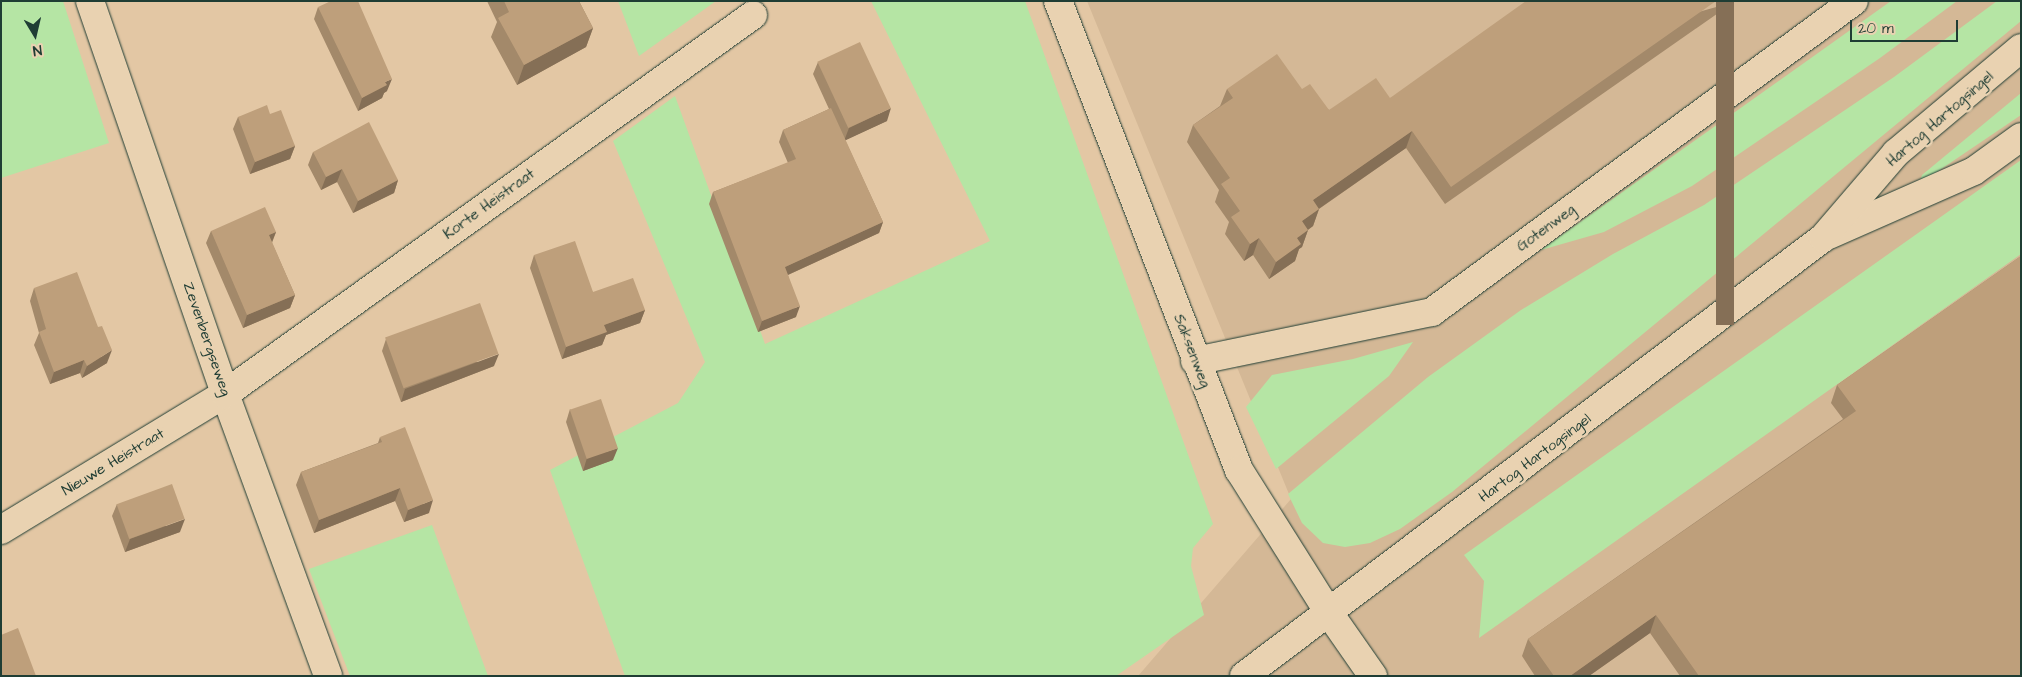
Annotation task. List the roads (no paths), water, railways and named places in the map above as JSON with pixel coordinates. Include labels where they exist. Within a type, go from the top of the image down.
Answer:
[{"type":"street","name":"Zevenbergseweg","points":[[90,1],[225,394],[328,676]]},
{"type":"street","name":"Saksenweg","points":[[1058,1],[1195,361],[1239,470],[1329,613],[1373,676]]},
{"type":"street","name":"Gotenweg","points":[[1195,361],[1432,312],[1854,1]]},
{"type":"street","name":"Korte Heistraat","points":[[225,394],[752,15]]},
{"type":"street","name":"Hartog Hartogsingel","points":[[1244,676],[1823,238],[1896,153],[2021,48]]},
{"type":"street","name":"Hartog Hartogsingel","points":[[1823,238],[1974,171],[2021,137]]},
{"type":"street","name":"Nieuwe Heistraat","points":[[1,530],[225,394]]}]
